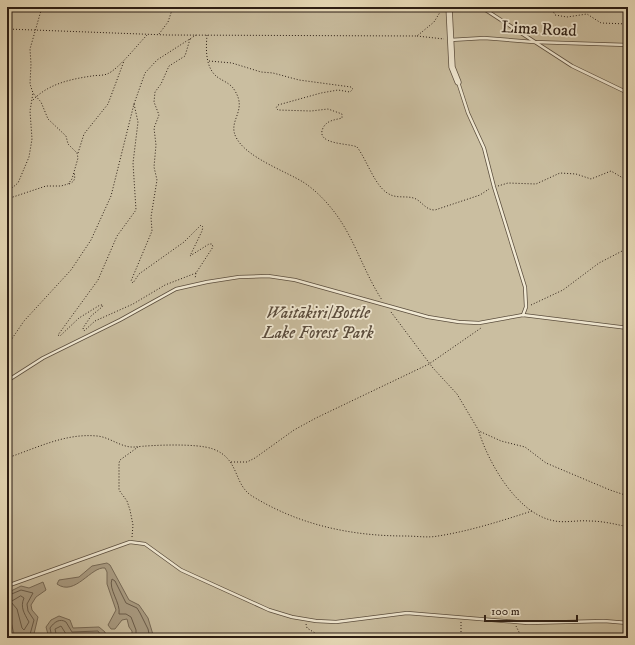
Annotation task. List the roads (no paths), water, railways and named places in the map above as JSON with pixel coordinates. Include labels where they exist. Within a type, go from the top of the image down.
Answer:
[{"type":"street","points":[[449,7],[449,40],[452,67],[458,82]]},
{"type":"lane","points":[[481,7],[579,70],[628,94]]},
{"type":"lane","name":"Lima Road","points":[[449,40],[484,38],[534,42],[628,44]]},
{"type":"lane","points":[[458,82],[468,114],[484,148],[494,187],[525,287],[526,307],[524,316]]},
{"type":"lane","points":[[7,381],[44,358],[120,320],[168,293],[197,284],[239,277],[282,278],[428,317],[459,322],[490,322],[524,316],[628,328]]},
{"type":"lane","points":[[7,586],[116,546],[132,542],[145,544],[181,570],[269,610],[304,619],[336,622],[407,613],[554,624],[604,621],[628,623]]},
{"type":"water","points":[[107,563],[110,565],[129,600],[139,605],[148,618],[154,638],[132,638],[132,631],[129,627],[127,619],[122,620],[115,629],[111,629],[108,625],[116,610],[107,584],[107,572],[105,568],[94,571],[70,587],[64,587],[57,584],[59,580],[79,577],[92,566]]},
{"type":"water","points":[[43,582],[46,590],[36,597],[31,605],[32,610],[38,617],[33,638],[15,638],[8,610],[7,593],[21,586],[29,588]]},
{"type":"water","points":[[59,616],[70,620],[73,628],[99,627],[105,632],[106,638],[49,638],[46,627],[51,620]]},
{"type":"park label","name":"Waitākiri/Bottle Lake Forest Park","points":[[318,323]]}]
